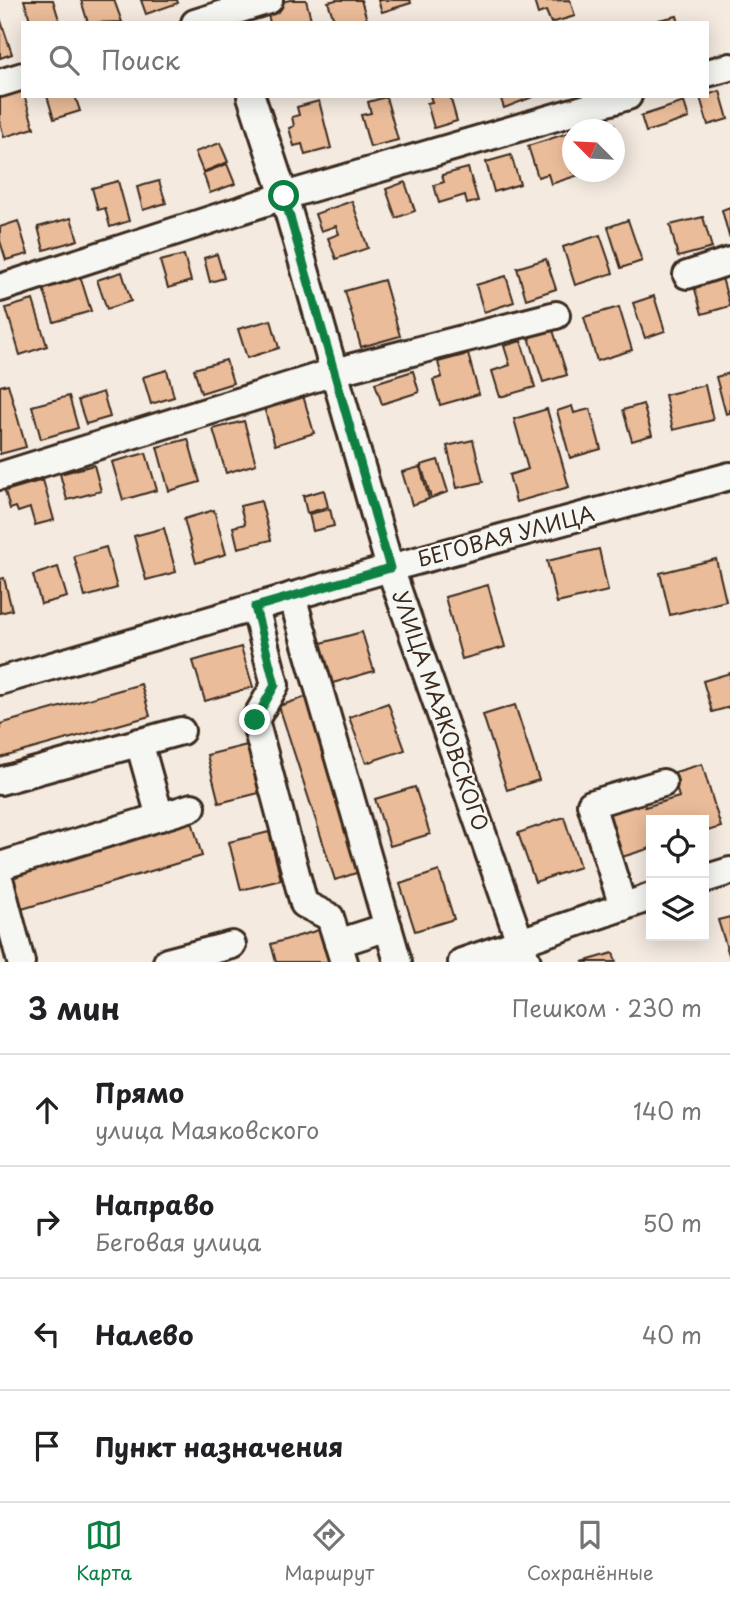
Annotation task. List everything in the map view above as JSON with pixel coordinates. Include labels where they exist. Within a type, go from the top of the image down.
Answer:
[{"type":"street","points":[[200,21],[269,0]]},
{"type":"street","points":[[709,72],[730,67]]},
{"type":"street","points":[[0,83],[21,77]]},
{"type":"street","name":"УЛИЦА МАЯКОВСКОГО","points":[[252,98],[284,196],[390,568],[524,952]]},
{"type":"street","points":[[0,288],[284,196],[621,98]]},
{"type":"street","points":[[687,275],[730,261]]},
{"type":"street","points":[[0,476],[334,372],[556,314]]},
{"type":"street","name":"БЕГОВАЯ УЛИЦА","points":[[0,681],[390,568],[730,476]]},
{"type":"street","points":[[292,596],[398,962]]},
{"type":"street","points":[[255,607],[275,685],[255,720],[304,904],[330,917],[341,952],[388,928]]},
{"type":"street","points":[[0,781],[181,731]]},
{"type":"street","points":[[139,742],[160,817]]},
{"type":"street","points":[[616,909],[591,804],[663,783]]},
{"type":"street","points":[[21,962],[0,880],[192,807]]},
{"type":"street","points":[[576,808],[616,909]]},
{"type":"street","points":[[709,878],[730,870]]},
{"type":"street","points":[[462,962],[524,952],[616,909],[646,899]]},
{"type":"street","points":[[167,962],[232,945]]},
{"type":"building","points":[[24,0],[53,0],[59,21],[30,21]]},
{"type":"building","points":[[81,0],[114,0],[122,21],[87,21]]},
{"type":"building","points":[[141,0],[177,0],[178,3],[146,14]]},
{"type":"building","points":[[290,0],[306,0],[311,21],[270,21],[266,6]]},
{"type":"building","points":[[361,0],[367,21],[334,21],[328,2]]},
{"type":"building","points":[[378,0],[410,0],[411,3],[382,12]]},
{"type":"building","points":[[570,0],[575,16],[550,21],[546,11],[538,14],[534,1]]},
{"type":"building","points":[[677,16],[678,21],[658,21]]},
{"type":"building","points":[[0,18],[12,54],[0,58]]},
{"type":"building","points":[[720,91],[728,119],[708,125],[700,98],[709,98],[709,94]]},
{"type":"building","points":[[21,92],[21,98],[25,98],[34,128],[4,137],[0,122],[0,98]]},
{"type":"building","points":[[48,98],[76,98],[80,111],[54,119]]},
{"type":"building","points":[[386,98],[398,140],[370,147],[361,115],[371,113],[368,102]]},
{"type":"building","points":[[431,98],[451,98],[457,121],[434,128],[427,103],[432,102]]},
{"type":"building","points":[[501,98],[530,98],[504,108]]},
{"type":"building","points":[[319,101],[331,148],[305,155],[302,144],[294,146],[289,128],[294,126],[292,117],[299,115],[297,107]]},
{"type":"building","points":[[684,102],[689,118],[646,132],[641,116]]},
{"type":"building","points":[[562,135],[562,180],[551,184],[548,174],[538,177],[528,146]]},
{"type":"building","points":[[220,143],[228,162],[203,172],[195,152]]},
{"type":"building","points":[[511,155],[520,184],[494,192],[486,162]]},
{"type":"building","points":[[227,164],[235,184],[210,193],[203,173]]},
{"type":"building","points":[[468,168],[478,201],[467,204],[465,195],[439,203],[434,185],[444,182],[442,175]]},
{"type":"building","points":[[118,181],[129,221],[110,227],[105,208],[98,210],[92,188]]},
{"type":"building","points":[[159,181],[166,203],[143,210],[137,187]]},
{"type":"building","points":[[405,182],[415,211],[396,218],[386,189]]},
{"type":"building","points":[[352,201],[368,248],[336,259],[328,238],[339,234],[336,226],[321,231],[315,214]]},
{"type":"building","points":[[730,207],[730,235],[729,236],[722,210]]},
{"type":"building","points":[[703,217],[712,248],[678,257],[670,225]]},
{"type":"building","points":[[71,218],[78,240],[44,250],[38,227]]},
{"type":"building","points":[[628,220],[642,261],[621,268],[608,227]]},
{"type":"building","points":[[18,221],[28,254],[6,260],[0,241],[0,227]]},
{"type":"building","points":[[600,235],[613,273],[575,285],[563,247]]},
{"type":"building","points":[[217,254],[224,278],[210,282],[204,258]]},
{"type":"building","points":[[184,255],[191,281],[168,288],[160,261]]},
{"type":"building","points":[[546,259],[556,289],[526,299],[517,268]]},
{"type":"building","points":[[122,272],[131,301],[107,309],[97,280]]},
{"type":"building","points":[[80,276],[91,311],[54,322],[43,288]]},
{"type":"building","points":[[506,276],[514,302],[484,312],[476,285]]},
{"type":"building","points":[[722,278],[730,306],[702,314],[694,286]]},
{"type":"building","points":[[384,280],[400,336],[361,347],[345,291]]},
{"type":"building","points":[[654,296],[665,331],[645,338],[633,303]]},
{"type":"building","points":[[33,300],[47,346],[20,355],[6,308]]},
{"type":"building","points":[[619,307],[632,350],[597,361],[584,317]]},
{"type":"building","points":[[271,320],[279,348],[247,358],[238,329]]},
{"type":"building","points":[[553,330],[567,375],[543,382],[529,337]]},
{"type":"building","points":[[521,341],[535,387],[500,397],[492,371],[510,365],[504,346]]},
{"type":"building","points":[[468,354],[479,394],[440,405],[433,380],[442,377],[438,362]]},
{"type":"building","points":[[226,360],[233,383],[201,393],[194,369]]},
{"type":"building","points":[[167,370],[174,397],[151,404],[143,377]]},
{"type":"building","points":[[413,371],[419,392],[382,404],[375,383]]},
{"type":"building","points":[[730,373],[730,413],[726,414],[716,377]]},
{"type":"building","points":[[8,384],[26,447],[0,454],[0,386]]},
{"type":"building","points":[[705,385],[713,420],[673,430],[665,395]]},
{"type":"building","points":[[103,392],[110,417],[86,424],[78,400]]},
{"type":"building","points":[[302,392],[314,433],[275,445],[263,404]]},
{"type":"building","points":[[69,396],[78,428],[41,439],[32,406]]},
{"type":"building","points":[[643,404],[652,435],[632,441],[623,410]]},
{"type":"building","points":[[572,406],[574,413],[590,409],[601,449],[570,458],[557,411]]},
{"type":"building","points":[[547,409],[569,487],[516,502],[509,475],[528,469],[514,419]]},
{"type":"building","points":[[244,421],[256,464],[226,473],[213,429]]},
{"type":"building","points":[[188,439],[200,482],[169,491],[157,447]]},
{"type":"building","points":[[473,440],[483,482],[457,488],[447,446]]},
{"type":"building","points":[[146,453],[157,490],[123,500],[112,462]]},
{"type":"building","points":[[438,460],[448,492],[431,498],[421,465]]},
{"type":"building","points":[[94,465],[101,491],[67,500],[60,474]]},
{"type":"building","points":[[420,467],[429,499],[412,505],[402,472]]},
{"type":"building","points":[[43,480],[54,520],[35,525],[30,508],[18,512],[16,507],[10,509],[5,491]]},
{"type":"building","points":[[324,490],[328,507],[307,513],[303,496]]},
{"type":"building","points":[[261,501],[271,540],[238,548],[233,527],[245,524],[240,506]]},
{"type":"building","points":[[330,509],[334,526],[313,531],[309,514]]},
{"type":"building","points":[[214,510],[226,554],[196,563],[184,519]]},
{"type":"building","points":[[164,528],[176,572],[146,580],[134,536]]},
{"type":"building","points":[[106,547],[117,588],[85,597],[74,556]]},
{"type":"building","points":[[599,549],[608,591],[557,603],[547,561]]},
{"type":"building","points":[[716,559],[726,601],[670,615],[660,573]]},
{"type":"building","points":[[58,567],[67,597],[41,604],[33,575]]},
{"type":"building","points":[[4,578],[12,610],[0,613],[0,579]]},
{"type":"building","points":[[488,585],[505,647],[462,659],[445,597]]},
{"type":"building","points":[[362,632],[374,671],[326,685],[314,645]]},
{"type":"building","points":[[241,647],[253,687],[205,701],[193,661]]},
{"type":"building","points":[[730,673],[730,707],[712,712],[703,681]]},
{"type":"building","points":[[141,684],[150,716],[0,758],[0,724]]},
{"type":"building","points":[[306,697],[362,871],[335,880],[279,706]]},
{"type":"building","points":[[388,703],[405,750],[366,763],[349,717]]},
{"type":"building","points":[[515,705],[539,780],[507,790],[483,715]]},
{"type":"building","points":[[247,745],[259,793],[219,803],[207,755]]},
{"type":"building","points":[[702,764],[721,827],[709,831],[709,815],[646,815],[646,850],[622,857],[608,810],[643,800],[645,807],[679,797],[672,773]]},
{"type":"building","points":[[415,787],[430,834],[390,846],[375,799]]},
{"type":"building","points":[[564,817],[580,867],[535,882],[518,833]]},
{"type":"building","points":[[192,821],[202,856],[22,909],[12,874]]},
{"type":"building","points":[[269,832],[281,880],[241,890],[229,842]]},
{"type":"building","points":[[439,871],[454,919],[415,931],[400,884]]},
{"type":"building","points":[[730,917],[730,958],[718,920]]},
{"type":"building","points":[[326,928],[337,962],[276,962],[271,944]]},
{"type":"building","points":[[613,953],[616,962],[582,962]]},
{"type":"route","points":[[255,720],[275,685],[255,607],[390,568],[284,196]]}]
